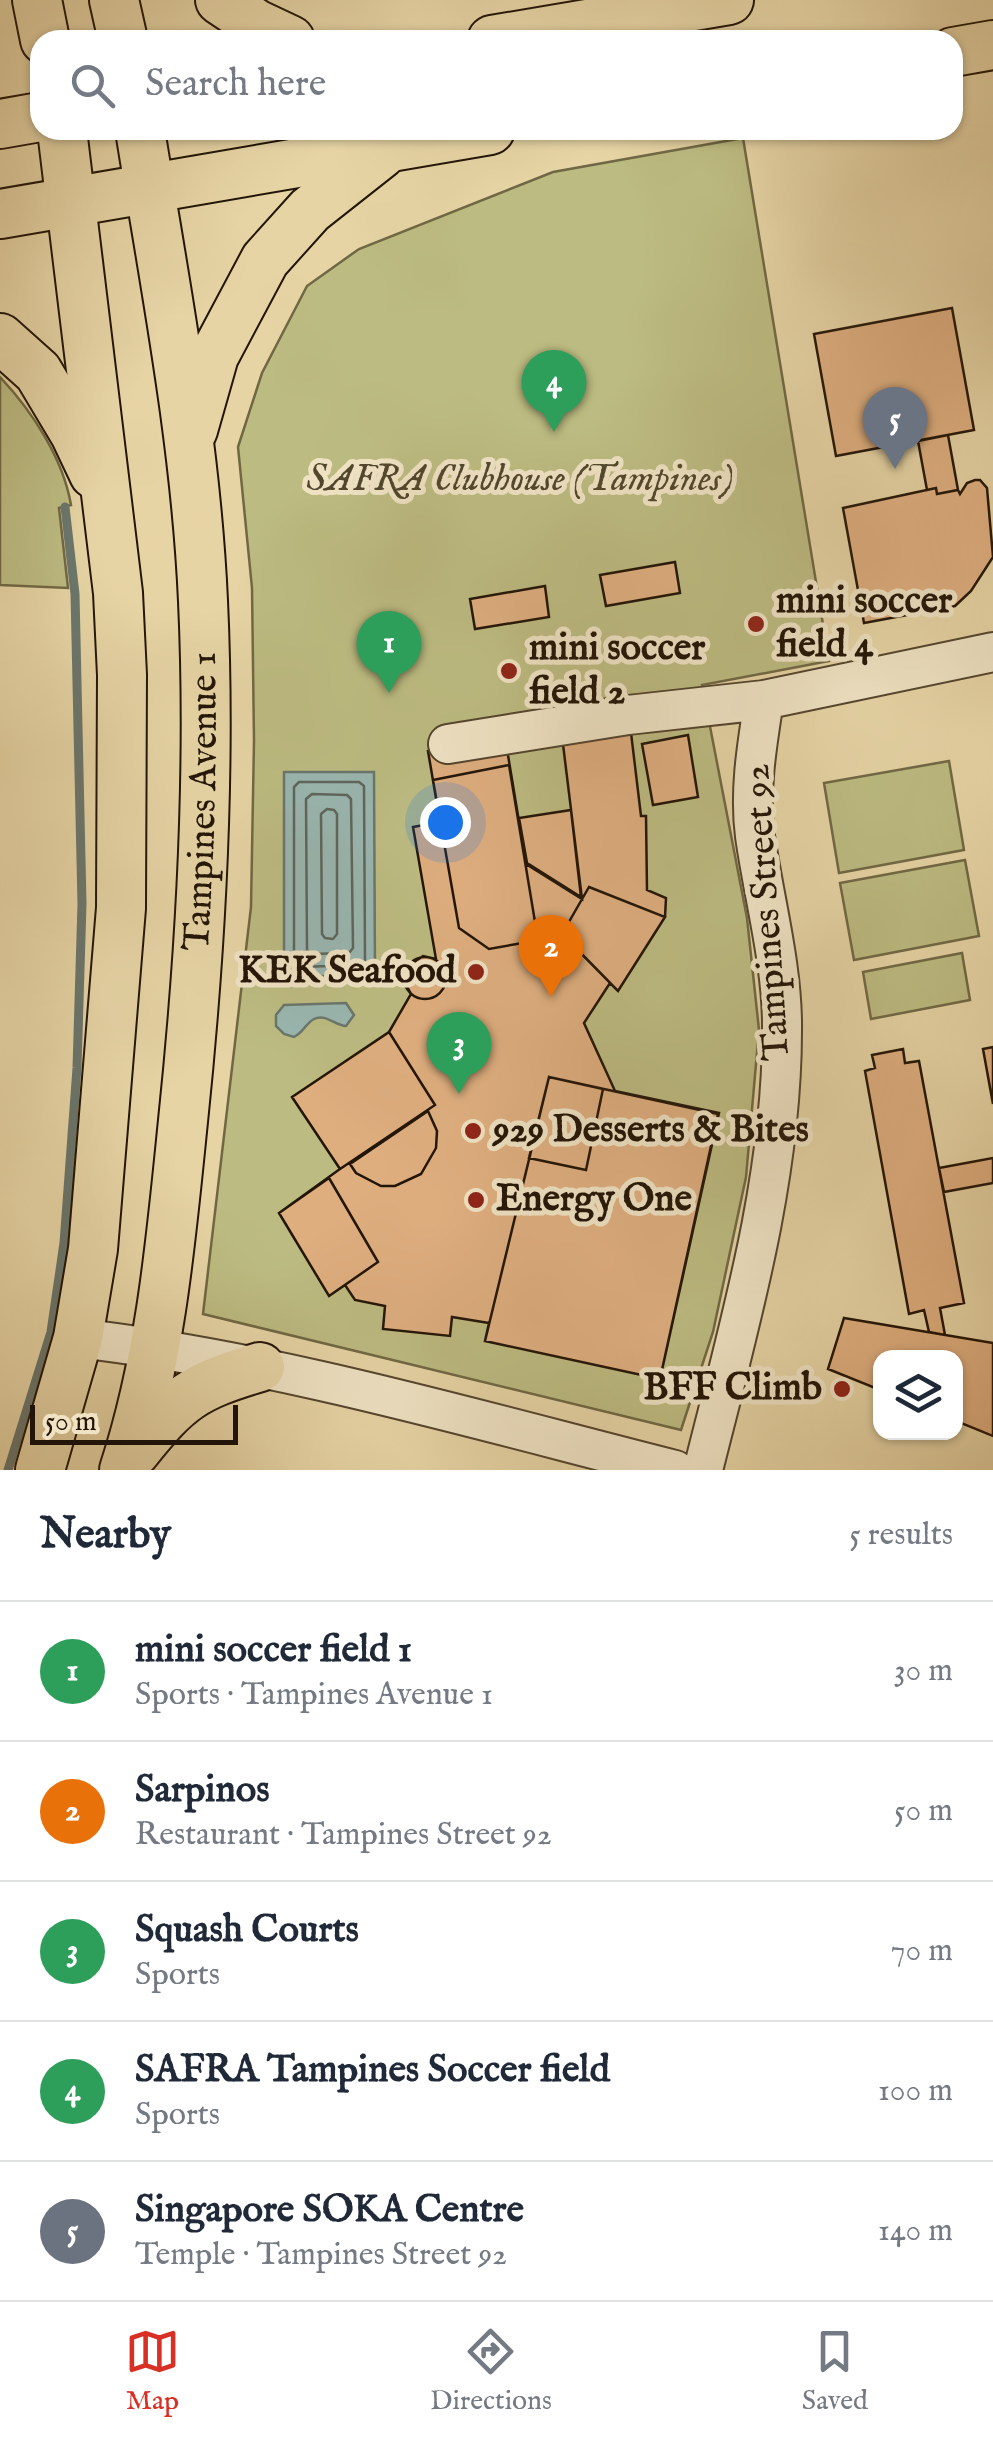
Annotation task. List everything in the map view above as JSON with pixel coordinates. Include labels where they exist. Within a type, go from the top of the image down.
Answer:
[{"type":"main road","points":[[37,0],[43,30]]},
{"type":"main road","points":[[114,0],[120,30]]},
{"type":"main road","points":[[220,0],[269,30]]},
{"type":"main road","points":[[551,30],[729,0]]},
{"type":"main road","points":[[963,50],[993,45]]},
{"type":"main road","points":[[0,124],[30,119]]},
{"type":"main road","name":"Tampines Avenue 1","points":[[40,1470],[78,1338],[93,1249],[122,908],[118,593],[63,140]]},
{"type":"main road","name":"Tampines Avenue 1","points":[[125,1466],[155,1347],[169,1263],[191,1044],[207,740],[203,599],[190,443],[142,140]]},
{"type":"main road","points":[[0,214],[434,140]]},
{"type":"main road","points":[[190,443],[214,356],[265,260],[310,210],[389,148]]},
{"type":"main road","points":[[0,338],[38,372],[75,434],[108,504]]},
{"type":"main road","points":[[125,1466],[178,1402],[209,1382],[260,1366]]},
{"type":"street","points":[[448,744],[628,715],[764,700],[993,652]]},
{"type":"street","name":"Tampines Street 92","points":[[703,1470],[772,1179],[766,1085],[783,1029],[755,833],[753,784],[764,700]]},
{"type":"street","points":[[78,1338],[260,1366],[675,1470]]},
{"type":"green space","name":"SAFRA Clubhouse (Tampines)","points":[[743,140],[829,661],[702,685],[747,918],[759,1030],[746,1177],[713,1332],[681,1430],[203,1314],[251,907],[252,588],[238,447],[262,373],[307,286],[359,249],[553,172]]},
{"type":"green space","points":[[0,377],[44,436],[67,487],[71,505],[59,508],[68,588],[0,585]]},
{"type":"green space","points":[[949,761],[964,850],[839,873],[824,783]]},
{"type":"green space","points":[[965,860],[979,936],[854,960],[840,883]]},
{"type":"green space","points":[[962,953],[970,1000],[871,1019],[863,972]]},
{"type":"water","points":[[284,772],[374,772],[375,975],[284,977]]},
{"type":"water","points":[[346,1003],[354,1015],[346,1026],[318,1018],[294,1037],[276,1026],[276,1015],[284,1005]]},
{"type":"building","points":[[952,308],[974,430],[836,456],[814,334]]},
{"type":"building","points":[[948,435],[958,490],[937,494],[936,488],[927,490],[918,441]]},
{"type":"building","points":[[975,480],[987,488],[993,557],[971,591],[955,606],[864,623],[843,508],[936,488],[937,494],[958,490],[960,494],[967,483]]},
{"type":"building","points":[[675,562],[680,593],[606,606],[600,575]]},
{"type":"building","points":[[545,586],[549,617],[475,629],[470,599]]},
{"type":"building","points":[[629,716],[641,816],[646,816],[647,890],[666,898],[665,917],[618,991],[610,983],[584,1023],[615,1091],[719,1113],[660,1379],[485,1341],[489,1323],[452,1317],[450,1336],[383,1329],[385,1306],[355,1300],[345,1285],[329,1296],[279,1213],[340,1169],[292,1097],[389,1032],[411,994],[404,981],[407,967],[423,956],[436,959],[413,827],[440,822],[428,751],[505,737],[526,864],[582,899],[561,728]]},
{"type":"building","points":[[688,735],[698,797],[653,805],[642,744]]},
{"type":"building","points":[[509,765],[536,928],[552,936],[544,950],[528,942],[489,949],[459,928],[433,780]]},
{"type":"building","points":[[509,765],[536,928],[552,936],[544,950],[528,942],[489,949],[459,928],[433,780]]},
{"type":"building","points":[[571,810],[581,897],[527,863],[519,818]]},
{"type":"building","points":[[589,887],[665,917],[618,991],[562,934]]},
{"type":"building","points":[[589,887],[665,917],[618,991],[562,934]]},
{"type":"building","points":[[425,957],[440,963],[446,978],[440,993],[425,999],[410,993],[404,978],[410,963]]},
{"type":"building","points":[[389,1032],[435,1105],[340,1169],[292,1097]]},
{"type":"building","points":[[389,1032],[435,1105],[340,1169],[292,1097]]},
{"type":"building","points":[[993,1047],[993,1104],[983,1049]]},
{"type":"building","points":[[903,1049],[905,1063],[919,1061],[964,1303],[940,1308],[945,1335],[929,1332],[924,1310],[909,1314],[865,1071],[875,1068],[872,1055]]},
{"type":"building","points":[[549,1077],[718,1114],[660,1379],[485,1341]]},
{"type":"building","points":[[549,1077],[603,1089],[586,1170],[529,1158]]},
{"type":"building","points":[[428,1111],[437,1131],[436,1148],[421,1174],[395,1186],[381,1186],[356,1173],[350,1164]]},
{"type":"building","points":[[993,1158],[993,1183],[944,1192],[939,1168]]},
{"type":"building","points":[[329,1178],[378,1262],[329,1296],[279,1213]]},
{"type":"building","points":[[329,1178],[378,1262],[329,1296],[279,1213]]},
{"type":"building","points":[[844,1318],[993,1343],[993,1436],[963,1424],[963,1350],[873,1350],[873,1387],[828,1369]]},
{"type":"waterway","points":[[8,1470],[51,1332],[64,1243],[77,1068],[82,904],[75,594],[65,507]]},
{"type":"place","name":"SAFRA Tampines Soccer field","points":[[554,432]]},
{"type":"place","name":"Singapore SOKA Centre","points":[[895,469]]},
{"type":"place","name":"mini soccer field 4","points":[[756,624]]},
{"type":"place","name":"mini soccer field 2","points":[[509,671]]},
{"type":"place","name":"mini soccer field 1","points":[[389,693]]},
{"type":"place","name":"KEK Seafood","points":[[476,972]]},
{"type":"place","name":"Sarpinos","points":[[551,997]]},
{"type":"place","name":"Squash Courts","points":[[459,1094]]},
{"type":"place","name":"929 Desserts & Bites","points":[[473,1131]]},
{"type":"place","name":"Energy One","points":[[476,1200]]},
{"type":"place","name":"BFF Climb","points":[[842,1389]]}]
